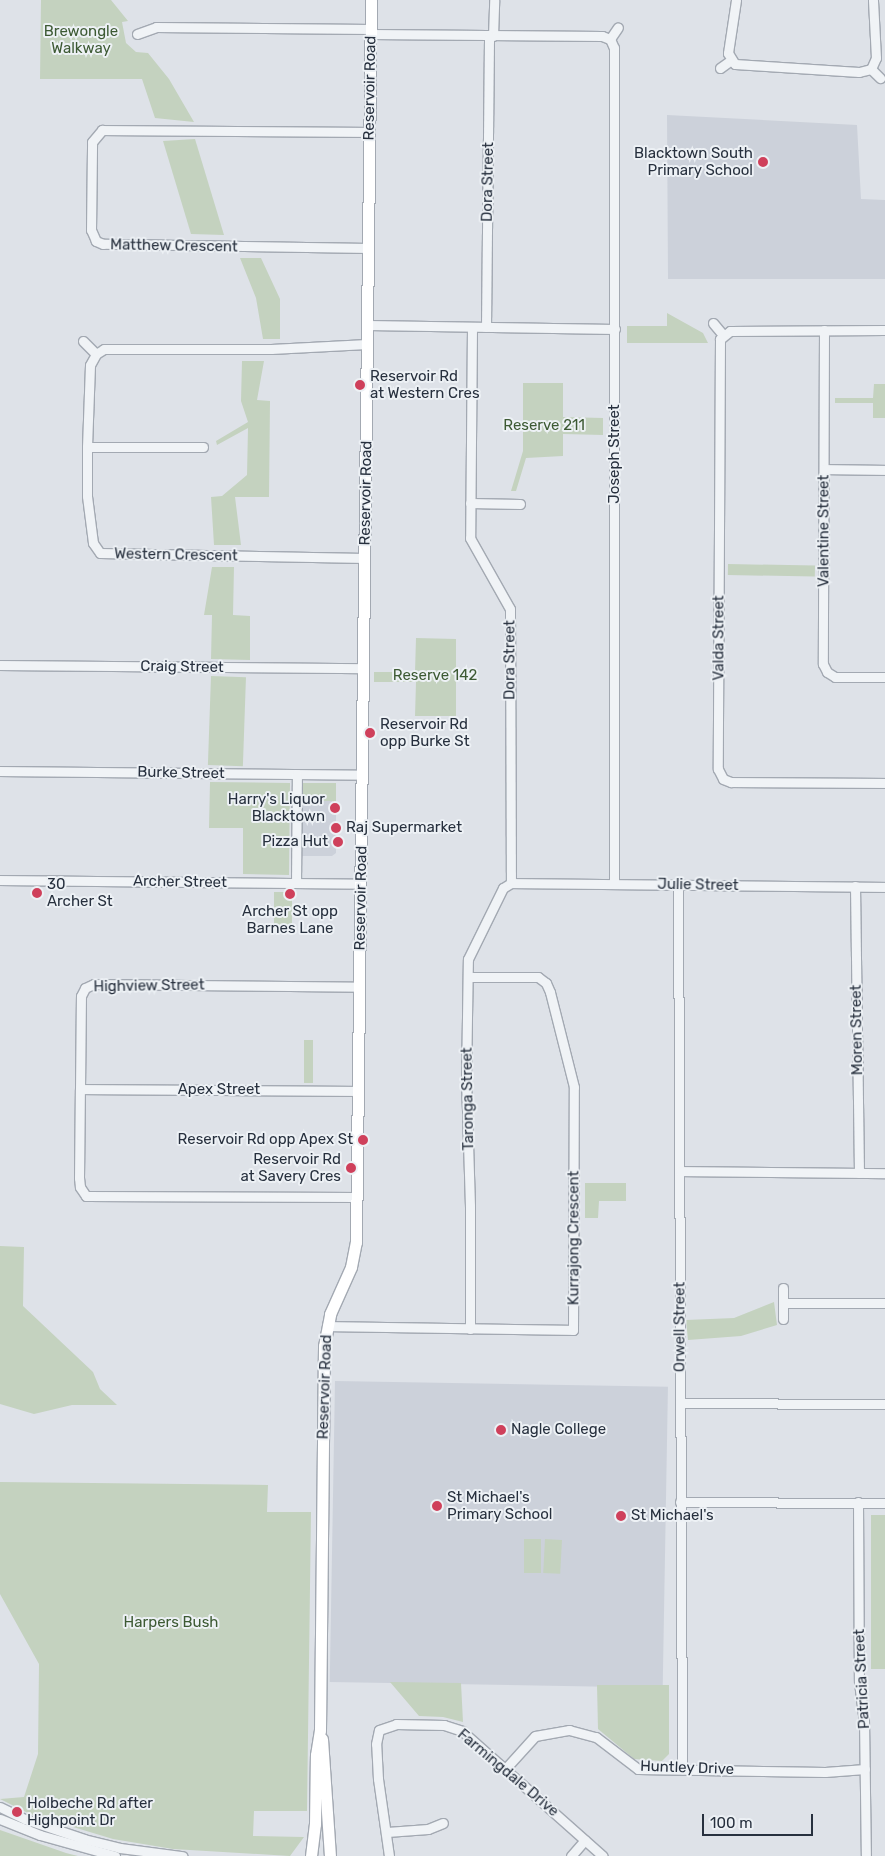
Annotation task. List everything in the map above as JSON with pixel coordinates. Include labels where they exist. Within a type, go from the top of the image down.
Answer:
[{"type":"main road","name":"Reservoir Road","points":[[330,1856],[320,1730],[324,1354],[327,1326],[355,1252],[357,1197],[371,0]]},
{"type":"main road","name":"Reservoir Road","points":[[311,1856],[315,1824],[316,1754],[320,1730]]},
{"type":"street","name":"Dora Street","points":[[486,327],[491,36],[494,0]]},
{"type":"street","points":[[736,0],[728,49],[731,60],[739,66],[859,72],[872,69]]},
{"type":"street","points":[[872,69],[876,58],[873,0]]},
{"type":"street","points":[[137,34],[156,27],[491,36],[602,36],[610,39],[618,27]]},
{"type":"street","name":"Joseph Street","points":[[610,39],[614,48],[614,884]]},
{"type":"street","points":[[720,68],[731,60]]},
{"type":"street","points":[[872,69],[880,78]]},
{"type":"street","name":"Matthew Crescent","points":[[369,248],[102,244],[92,233],[92,139],[102,130],[370,132]]},
{"type":"street","points":[[713,323],[723,334],[730,331],[885,330]]},
{"type":"street","points":[[368,325],[615,329]]},
{"type":"street","name":"Dora Street","points":[[472,327],[470,540],[510,607],[511,883]]},
{"type":"street","name":"Valentine Street","points":[[824,330],[824,666],[835,676],[885,677]]},
{"type":"street","name":"Valda Street","points":[[723,334],[720,342],[719,772],[731,782],[885,783]]},
{"type":"street","points":[[83,341],[96,354],[112,347],[271,349],[367,344]]},
{"type":"street","name":"Western Crescent","points":[[96,354],[89,371],[87,496],[93,543],[100,553],[365,558]]},
{"type":"street","points":[[87,447],[203,447]]},
{"type":"street","points":[[824,469],[885,470]]},
{"type":"street","points":[[470,503],[520,504]]},
{"type":"street","name":"Craig Street","points":[[0,665],[364,668]]},
{"type":"street","name":"Burke Street","points":[[0,770],[362,775]]},
{"type":"street","points":[[296,884],[297,774]]},
{"type":"street","name":"Archer Street","points":[[0,880],[361,884]]},
{"type":"street","name":"Julie Street","points":[[511,883],[885,887]]},
{"type":"street","name":"Taronga Street","points":[[470,1329],[468,976],[470,952],[501,890],[511,883]]},
{"type":"street","name":"Orwell Street","points":[[678,885],[682,1769]]},
{"type":"street","name":"Moren Street","points":[[855,886],[859,1173]]},
{"type":"street","name":"Kurrajong Crescent","points":[[327,1326],[574,1330],[574,1087],[550,992],[544,980],[534,977],[468,976]]},
{"type":"street","name":"Highview Street","points":[[357,1197],[94,1198],[83,1193],[79,1178],[81,996],[85,988],[94,984],[359,987]]},
{"type":"street","name":"Apex Street","points":[[80,1089],[358,1091]]},
{"type":"street","points":[[680,1171],[885,1173]]},
{"type":"street","points":[[783,1288],[784,1319]]},
{"type":"street","points":[[784,1303],[885,1303]]},
{"type":"street","points":[[680,1403],[885,1404]]},
{"type":"street","points":[[680,1502],[885,1503]]},
{"type":"street","name":"Patricia Street","points":[[858,1502],[859,1682],[865,1769],[866,1856]]},
{"type":"street","name":"Farmingdale Drive","points":[[389,1856],[378,1780],[376,1744],[378,1730],[384,1726],[453,1727],[467,1734],[603,1856]]},
{"type":"street","name":"Huntley Drive","points":[[506,1768],[536,1736],[545,1732],[569,1730],[596,1737],[638,1769],[825,1772],[865,1769]]},
{"type":"street","points":[[0,1807],[25,1819],[84,1839],[120,1848],[182,1856]]},
{"type":"street","points":[[0,1819],[40,1835],[114,1856]]},
{"type":"street","points":[[387,1832],[428,1830],[443,1823]]},
{"type":"street","points":[[570,1856],[586,1840]]},
{"type":"shaded area","name":"Blacktown South Primary School","points":[[667,115],[857,125],[861,199],[885,200],[885,279],[668,279]]},
{"type":"shaded area","points":[[302,801],[332,801],[336,805],[336,853],[332,856],[302,856]]},
{"type":"shaded area","points":[[335,1381],[668,1387],[663,1688],[330,1682]]},
{"type":"green space","name":"Brewongle Walkway","points":[[41,0],[111,0],[128,21],[122,22],[126,43],[136,52],[148,53],[169,79],[194,122],[155,118],[142,79],[40,79]]},
{"type":"green space","points":[[195,139],[224,235],[191,234],[163,141]]},
{"type":"green space","points":[[240,258],[261,258],[280,299],[280,339],[263,339],[256,298]]},
{"type":"green space","points":[[667,313],[703,333],[708,343],[627,343],[627,326],[667,326]]},
{"type":"green space","points":[[242,361],[264,361],[257,400],[270,401],[269,497],[235,497],[241,545],[214,545],[211,497],[222,496],[247,475],[248,428],[217,445],[216,441],[248,422],[241,401]]},
{"type":"green space","name":"Reserve 211","points":[[523,383],[563,383],[563,417],[603,418],[603,435],[563,434],[563,456],[526,458],[516,491],[511,491],[523,451]]},
{"type":"green space","points":[[874,384],[885,384],[885,418],[873,418],[873,403],[835,403],[835,398],[873,398]]},
{"type":"green space","points":[[728,564],[815,566],[815,577],[728,575]]},
{"type":"green space","points":[[212,567],[234,567],[233,615],[250,616],[250,660],[211,659],[212,615],[204,615]]},
{"type":"green space","name":"Reserve 142","points":[[416,638],[456,639],[456,716],[415,716],[416,682],[374,682],[374,672],[415,672]]},
{"type":"green space","points":[[211,676],[246,677],[243,766],[208,765]]},
{"type":"green space","points":[[210,782],[290,783],[289,875],[243,874],[243,828],[209,828]]},
{"type":"green space","points":[[302,783],[336,783],[336,805],[332,801],[302,801]]},
{"type":"green space","points":[[274,892],[292,892],[292,932],[274,932]]},
{"type":"green space","points":[[304,1040],[313,1040],[313,1083],[304,1083]]},
{"type":"green space","points":[[585,1183],[626,1183],[626,1201],[599,1201],[598,1218],[585,1218]]},
{"type":"green space","points":[[0,1246],[24,1247],[23,1306],[93,1372],[100,1389],[117,1405],[72,1405],[34,1414],[0,1404]]},
{"type":"green space","points":[[774,1302],[777,1325],[741,1336],[688,1340],[686,1320],[734,1318]]},
{"type":"green space","name":"Harpers Bush","points":[[0,1482],[268,1485],[267,1512],[311,1512],[307,1811],[254,1811],[253,1836],[304,1837],[290,1856],[173,1849],[113,1839],[30,1814],[0,1799],[24,1797],[38,1754],[39,1664],[0,1594]]},
{"type":"green space","points":[[871,1515],[885,1515],[885,1669],[871,1669]]},
{"type":"green space","points":[[524,1539],[541,1539],[541,1573],[524,1573]]},
{"type":"green space","points":[[545,1539],[562,1540],[560,1574],[543,1573]]},
{"type":"green space","points":[[390,1682],[461,1683],[463,1722],[443,1717],[419,1716]]},
{"type":"green space","points":[[597,1685],[669,1685],[669,1754],[662,1761],[634,1759],[598,1729]]},
{"type":"green space","points":[[0,1830],[66,1853],[78,1856],[0,1856]]},
{"type":"place","name":"Blacktown South Primary School","points":[[763,162]]},
{"type":"place","name":"Reservoir Rd at Western Cres","points":[[360,385]]},
{"type":"place","name":"Reservoir Rd opp Burke St","points":[[370,733]]},
{"type":"place","name":"Harry's Liquor Blacktown","points":[[335,808]]},
{"type":"place","name":"Raj Supermarket","points":[[336,828]]},
{"type":"place","name":"Pizza Hut","points":[[338,842]]},
{"type":"place","name":"30 Archer St","points":[[37,893]]},
{"type":"place","name":"Archer St opp Barnes Lane","points":[[290,894]]},
{"type":"place","name":"Reservoir Rd opp Apex St","points":[[363,1140]]},
{"type":"place","name":"Reservoir Rd at Savery Cres","points":[[351,1168]]},
{"type":"place","name":"Nagle College","points":[[501,1430]]},
{"type":"place","name":"St Michael's Primary School","points":[[437,1506]]},
{"type":"place","name":"St Michael's","points":[[621,1516]]},
{"type":"place","name":"Holbeche Rd after Highpoint Dr","points":[[17,1812]]}]
